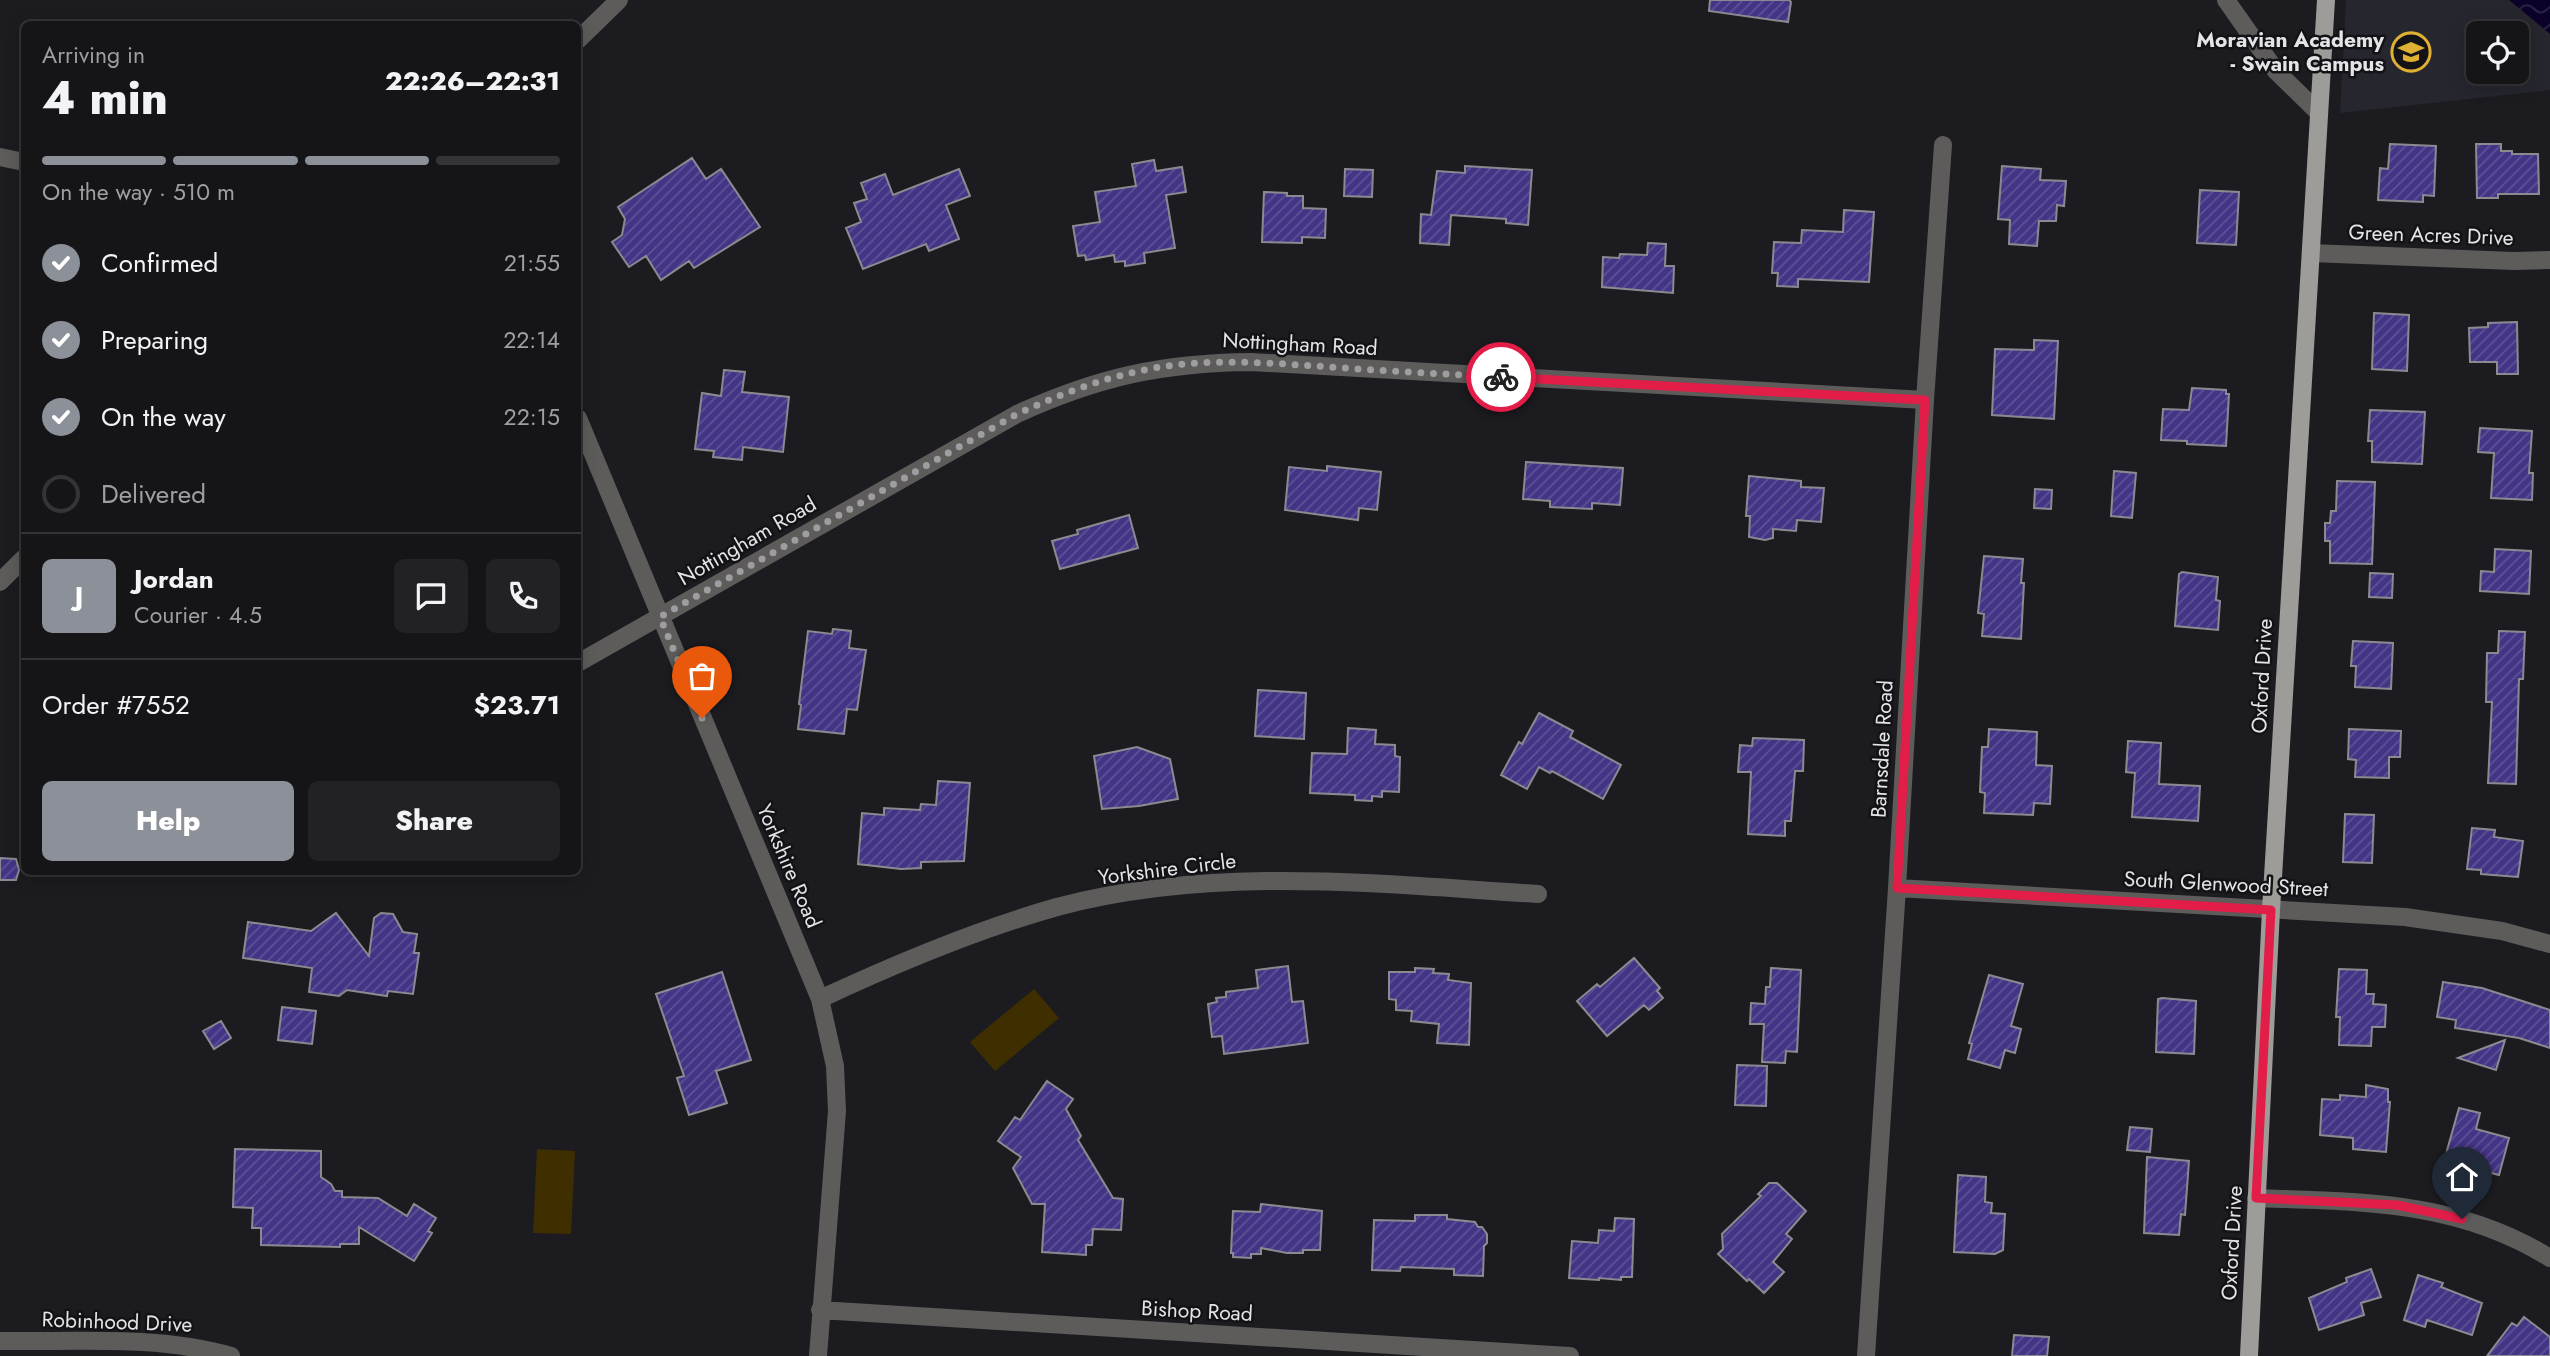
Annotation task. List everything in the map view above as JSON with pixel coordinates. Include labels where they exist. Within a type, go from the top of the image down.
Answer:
[{"type":"main road","name":"Oxford Drive","points":[[2249,1356],[2271,910],[2326,0]]},
{"type":"street","points":[[581,37],[619,0]]},
{"type":"street","points":[[2225,0],[2276,71],[2319,114]]},
{"type":"street","name":"Barnsdale Road","points":[[1866,1356],[1943,145]]},
{"type":"street","points":[[0,157],[21,161]]},
{"type":"street","name":"Green Acres Drive","points":[[2311,253],[2550,260]]},
{"type":"street","name":"Nottingham Road","points":[[581,661],[1017,414],[1072,390],[1154,368],[1202,362],[1251,362],[1925,400]]},
{"type":"street","name":"Yorkshire Road","points":[[581,425],[820,999],[835,1066],[837,1111],[818,1356]]},
{"type":"street","points":[[0,582],[21,561]]},
{"type":"street","name":"Yorkshire Circle","points":[[820,999],[897,963],[977,933],[1059,907],[1151,889],[1277,880],[1538,894]]},
{"type":"street","name":"South Glenwood Street","points":[[1897,888],[2405,917],[2457,922],[2550,944]]},
{"type":"street","points":[[2256,1198],[2397,1205],[2437,1212],[2488,1227],[2550,1258]]},
{"type":"street","name":"Bishop Road","points":[[821,1310],[1570,1356]]},
{"type":"street","name":"Robinhood Drive","points":[[0,1341],[163,1343],[198,1347],[231,1356]]},
{"type":"shaded area","name":"Moravian Academy - Swain Campus","points":[[2346,0],[2550,0],[2550,90],[2340,113]]},
{"type":"shaded area","points":[[1034,989],[1059,1018],[995,1071],[970,1042]]},
{"type":"shaded area","points":[[537,1149],[575,1151],[571,1234],[533,1233]]},
{"type":"water","points":[[2509,0],[2550,0],[2550,34]]},
{"type":"building","points":[[1710,0],[1789,0],[1788,22],[1709,11]]},
{"type":"building","points":[[2390,144],[2436,146],[2434,196],[2423,195],[2423,202],[2378,200],[2380,168],[2388,169]]},
{"type":"building","points":[[2476,144],[2501,144],[2501,151],[2512,151],[2512,154],[2538,154],[2539,194],[2498,194],[2498,198],[2477,198]]},
{"type":"building","points":[[692,158],[706,179],[721,169],[760,227],[694,268],[689,261],[661,280],[646,256],[629,267],[612,242],[622,235],[625,219],[618,207]]},
{"type":"building","points":[[1154,160],[1156,171],[1182,167],[1186,192],[1166,195],[1175,248],[1144,253],[1145,263],[1125,266],[1125,261],[1115,262],[1114,255],[1086,260],[1085,255],[1078,256],[1073,226],[1100,222],[1095,192],[1136,186],[1132,164]]},
{"type":"building","points":[[1465,166],[1532,170],[1528,225],[1506,223],[1506,219],[1451,215],[1449,245],[1420,243],[1421,214],[1431,215],[1437,171],[1465,173]]},
{"type":"building","points":[[2002,166],[2041,169],[2040,180],[2066,181],[2064,206],[2057,205],[2056,221],[2039,221],[2037,246],[2009,244],[2010,220],[1998,219]]},
{"type":"building","points":[[959,169],[970,196],[946,205],[959,239],[929,251],[926,244],[863,269],[846,228],[861,222],[854,203],[867,199],[861,183],[885,174],[893,195]]},
{"type":"building","points":[[1345,169],[1373,170],[1372,197],[1344,196]]},
{"type":"building","points":[[2200,190],[2239,192],[2236,245],[2197,243]]},
{"type":"building","points":[[1264,192],[1303,196],[1303,208],[1326,209],[1325,238],[1302,237],[1302,243],[1262,242]]},
{"type":"building","points":[[1844,210],[1874,212],[1869,282],[1798,279],[1798,287],[1777,286],[1778,273],[1772,273],[1774,242],[1801,243],[1802,230],[1843,232]]},
{"type":"building","points":[[1648,243],[1666,244],[1665,266],[1674,266],[1673,293],[1602,287],[1603,257],[1619,258],[1620,254],[1647,255]]},
{"type":"building","points":[[2374,313],[2409,315],[2407,371],[2372,369]]},
{"type":"building","points":[[2517,322],[2518,374],[2497,374],[2497,362],[2470,362],[2469,328],[2488,327],[2488,323]]},
{"type":"building","points":[[2034,340],[2058,341],[2054,419],[1992,415],[1995,349],[2034,350]]},
{"type":"building","points":[[724,370],[745,372],[742,392],[789,397],[783,452],[743,447],[742,460],[713,457],[714,451],[695,449],[702,393],[721,396]]},
{"type":"building","points":[[2192,388],[2226,390],[2226,394],[2229,394],[2226,446],[2161,440],[2163,409],[2189,410]]},
{"type":"building","points":[[2370,410],[2425,412],[2422,464],[2372,462],[2372,441],[2368,441]]},
{"type":"building","points":[[2480,428],[2532,431],[2529,473],[2533,473],[2532,500],[2491,498],[2494,453],[2478,452]]},
{"type":"building","points":[[1526,462],[1623,468],[1620,505],[1592,503],[1592,509],[1550,507],[1550,501],[1523,499]]},
{"type":"building","points":[[1327,466],[1381,472],[1377,510],[1359,508],[1358,520],[1285,510],[1289,467],[1327,471]]},
{"type":"building","points":[[2114,471],[2136,473],[2132,518],[2111,516]]},
{"type":"building","points":[[1749,476],[1801,481],[1801,487],[1824,488],[1821,522],[1797,520],[1796,531],[1773,529],[1773,538],[1765,540],[1749,537],[1750,516],[1746,516]]},
{"type":"building","points":[[2337,481],[2375,482],[2372,564],[2330,563],[2330,541],[2325,541],[2325,523],[2330,523],[2331,511],[2336,511]]},
{"type":"building","points":[[2035,489],[2052,490],[2051,509],[2034,508]]},
{"type":"building","points":[[1129,515],[1138,548],[1060,569],[1052,541],[1078,534],[1077,530]]},
{"type":"building","points":[[2495,549],[2531,551],[2529,594],[2480,591],[2481,571],[2494,572]]},
{"type":"building","points":[[1984,556],[2023,559],[2021,639],[1982,636],[1984,614],[1978,613]]},
{"type":"building","points":[[2182,572],[2218,577],[2218,630],[2175,626],[2179,574]]},
{"type":"building","points":[[2370,573],[2393,574],[2392,598],[2369,597]]},
{"type":"building","points":[[833,629],[851,631],[849,648],[866,650],[857,710],[847,709],[844,734],[798,729],[808,631],[832,634]]},
{"type":"building","points":[[2499,631],[2525,632],[2523,679],[2519,679],[2516,784],[2488,783],[2492,702],[2486,702],[2487,653],[2498,653]]},
{"type":"building","points":[[2353,641],[2393,643],[2391,689],[2355,687],[2356,666],[2351,666]]},
{"type":"building","points":[[1258,690],[1306,693],[1304,739],[1255,736]]},
{"type":"building","points":[[1539,713],[1573,731],[1570,737],[1621,765],[1603,799],[1552,771],[1550,773],[1539,767],[1527,789],[1501,775]]},
{"type":"building","points":[[1348,728],[1376,730],[1375,744],[1395,745],[1395,756],[1400,757],[1399,792],[1382,791],[1382,797],[1372,796],[1372,801],[1355,800],[1355,795],[1310,793],[1312,753],[1347,754]]},
{"type":"building","points":[[1989,729],[2037,732],[2036,765],[2052,766],[2050,804],[2034,803],[2033,815],[1984,813],[1985,793],[1980,792],[1982,747],[1988,747]]},
{"type":"building","points":[[2349,729],[2401,731],[2400,757],[2389,757],[2389,778],[2355,777],[2356,760],[2348,759]]},
{"type":"building","points":[[1753,738],[1804,740],[1803,771],[1795,771],[1791,821],[1785,821],[1785,836],[1748,834],[1751,772],[1738,772],[1740,745],[1752,746]]},
{"type":"building","points":[[2128,741],[2161,743],[2159,784],[2200,786],[2198,821],[2132,817],[2135,773],[2126,772]]},
{"type":"building","points":[[1137,747],[1170,759],[1178,799],[1102,809],[1094,756]]},
{"type":"building","points":[[938,781],[970,783],[964,861],[921,862],[921,868],[901,869],[858,864],[862,813],[884,815],[884,808],[920,810],[921,804],[936,805]]},
{"type":"building","points":[[2345,814],[2374,815],[2372,863],[2343,862]]},
{"type":"building","points":[[2472,828],[2495,830],[2494,837],[2523,841],[2518,877],[2481,874],[2481,870],[2467,869]]},
{"type":"building","points":[[0,858],[16,859],[19,870],[16,880],[0,880]]},
{"type":"building","points":[[336,913],[369,956],[374,918],[381,913],[393,914],[403,932],[417,934],[414,953],[419,953],[413,994],[388,991],[387,996],[347,990],[339,996],[309,992],[312,968],[243,958],[248,922],[311,931]]},
{"type":"building","points":[[1634,958],[1660,988],[1657,991],[1663,998],[1649,1010],[1644,1005],[1607,1036],[1577,1001],[1597,984],[1600,987]]},
{"type":"building","points":[[1288,966],[1292,1002],[1303,1001],[1308,1043],[1224,1054],[1222,1036],[1212,1037],[1208,1004],[1217,1002],[1216,998],[1226,997],[1226,992],[1258,988],[1256,970]]},
{"type":"building","points":[[1415,968],[1434,969],[1433,973],[1449,974],[1448,980],[1471,983],[1469,1045],[1437,1043],[1439,1024],[1411,1021],[1412,1011],[1396,1010],[1396,1000],[1389,999],[1389,972],[1415,972]]},
{"type":"building","points":[[1771,968],[1801,970],[1797,1052],[1786,1051],[1785,1063],[1762,1062],[1764,1024],[1750,1024],[1751,1003],[1765,1004],[1766,987],[1770,987]]},
{"type":"building","points":[[2339,969],[2367,970],[2366,994],[2374,994],[2373,1004],[2386,1005],[2385,1027],[2372,1027],[2371,1046],[2339,1045],[2340,1017],[2336,1017]]},
{"type":"building","points":[[722,972],[751,1060],[716,1071],[727,1103],[689,1115],[677,1078],[684,1076],[656,994]]},
{"type":"building","points":[[1989,975],[2023,984],[2011,1026],[2021,1029],[2015,1053],[2005,1050],[2000,1068],[1968,1059],[1972,1044],[1969,1043]]},
{"type":"building","points":[[2443,982],[2482,988],[2550,1010],[2550,1048],[2519,1038],[2455,1028],[2456,1020],[2437,1017]]},
{"type":"building","points":[[2158,999],[2196,1001],[2194,1054],[2156,1052]]},
{"type":"building","points":[[282,1007],[316,1011],[312,1044],[278,1040]]},
{"type":"building","points":[[221,1021],[231,1038],[214,1049],[203,1031]]},
{"type":"building","points":[[2505,1040],[2496,1070],[2458,1058]]},
{"type":"building","points":[[1737,1065],[1767,1066],[1766,1106],[1735,1105]]},
{"type":"building","points":[[1047,1081],[1073,1099],[1066,1109],[1081,1136],[1078,1140],[1113,1198],[1123,1199],[1121,1230],[1093,1229],[1092,1245],[1086,1245],[1086,1255],[1042,1252],[1045,1204],[1032,1204],[1013,1168],[1021,1157],[998,1141],[1015,1117],[1020,1120]]},
{"type":"building","points":[[2366,1085],[2388,1089],[2390,1102],[2386,1152],[2353,1149],[2353,1138],[2320,1135],[2322,1099],[2340,1100],[2340,1095],[2366,1097]]},
{"type":"building","points":[[2459,1108],[2480,1113],[2476,1129],[2509,1138],[2499,1175],[2444,1161]]},
{"type":"building","points":[[2130,1127],[2152,1129],[2150,1152],[2127,1150]]},
{"type":"building","points":[[235,1149],[321,1151],[321,1177],[331,1184],[335,1191],[342,1191],[342,1197],[378,1198],[407,1216],[414,1204],[436,1218],[428,1231],[432,1233],[414,1261],[359,1227],[359,1244],[340,1244],[340,1247],[261,1245],[261,1228],[252,1228],[253,1208],[233,1207]]},
{"type":"building","points":[[2147,1157],[2189,1161],[2185,1215],[2181,1214],[2179,1235],[2144,1233]]},
{"type":"building","points":[[1958,1175],[1986,1177],[1985,1202],[1992,1203],[1991,1213],[2005,1214],[2003,1250],[1995,1254],[1954,1252]]},
{"type":"building","points":[[1769,1183],[1777,1183],[1806,1211],[1786,1234],[1792,1239],[1773,1262],[1784,1272],[1764,1293],[1718,1254],[1723,1249],[1722,1234],[1761,1196],[1758,1194]]},
{"type":"building","points":[[1261,1204],[1322,1211],[1320,1250],[1287,1253],[1261,1248],[1261,1254],[1251,1254],[1251,1258],[1233,1257],[1233,1211],[1260,1212]]},
{"type":"building","points":[[1415,1215],[1447,1215],[1447,1219],[1475,1222],[1478,1227],[1482,1227],[1487,1234],[1483,1276],[1454,1275],[1454,1269],[1401,1267],[1400,1271],[1372,1270],[1374,1220],[1415,1221]]},
{"type":"building","points":[[1615,1218],[1634,1219],[1632,1277],[1621,1277],[1621,1280],[1569,1278],[1572,1241],[1598,1243],[1599,1230],[1614,1231]]},
{"type":"building","points":[[2371,1269],[2381,1297],[2361,1303],[2364,1315],[2319,1330],[2309,1298],[2347,1282],[2346,1278]]},
{"type":"building","points":[[2418,1275],[2443,1283],[2441,1287],[2482,1303],[2472,1335],[2427,1320],[2425,1327],[2404,1320]]},
{"type":"building","points":[[2524,1317],[2550,1337],[2550,1356],[2487,1356],[2512,1323],[2517,1326]]},
{"type":"building","points":[[2014,1335],[2049,1337],[2047,1356],[2012,1356]]},
{"type":"way so far","points":[[702,718],[660,617],[1017,414],[1061,394],[1154,368],[1202,362],[1251,362],[1501,377]]},
{"type":"place","name":"Moravian Academy - Swain Campus","points":[[2411,52]]},
{"type":"route","points":[[1501,377],[1925,400],[1897,888],[2271,910],[2256,1198],[2397,1205],[2462,1219]]}]
